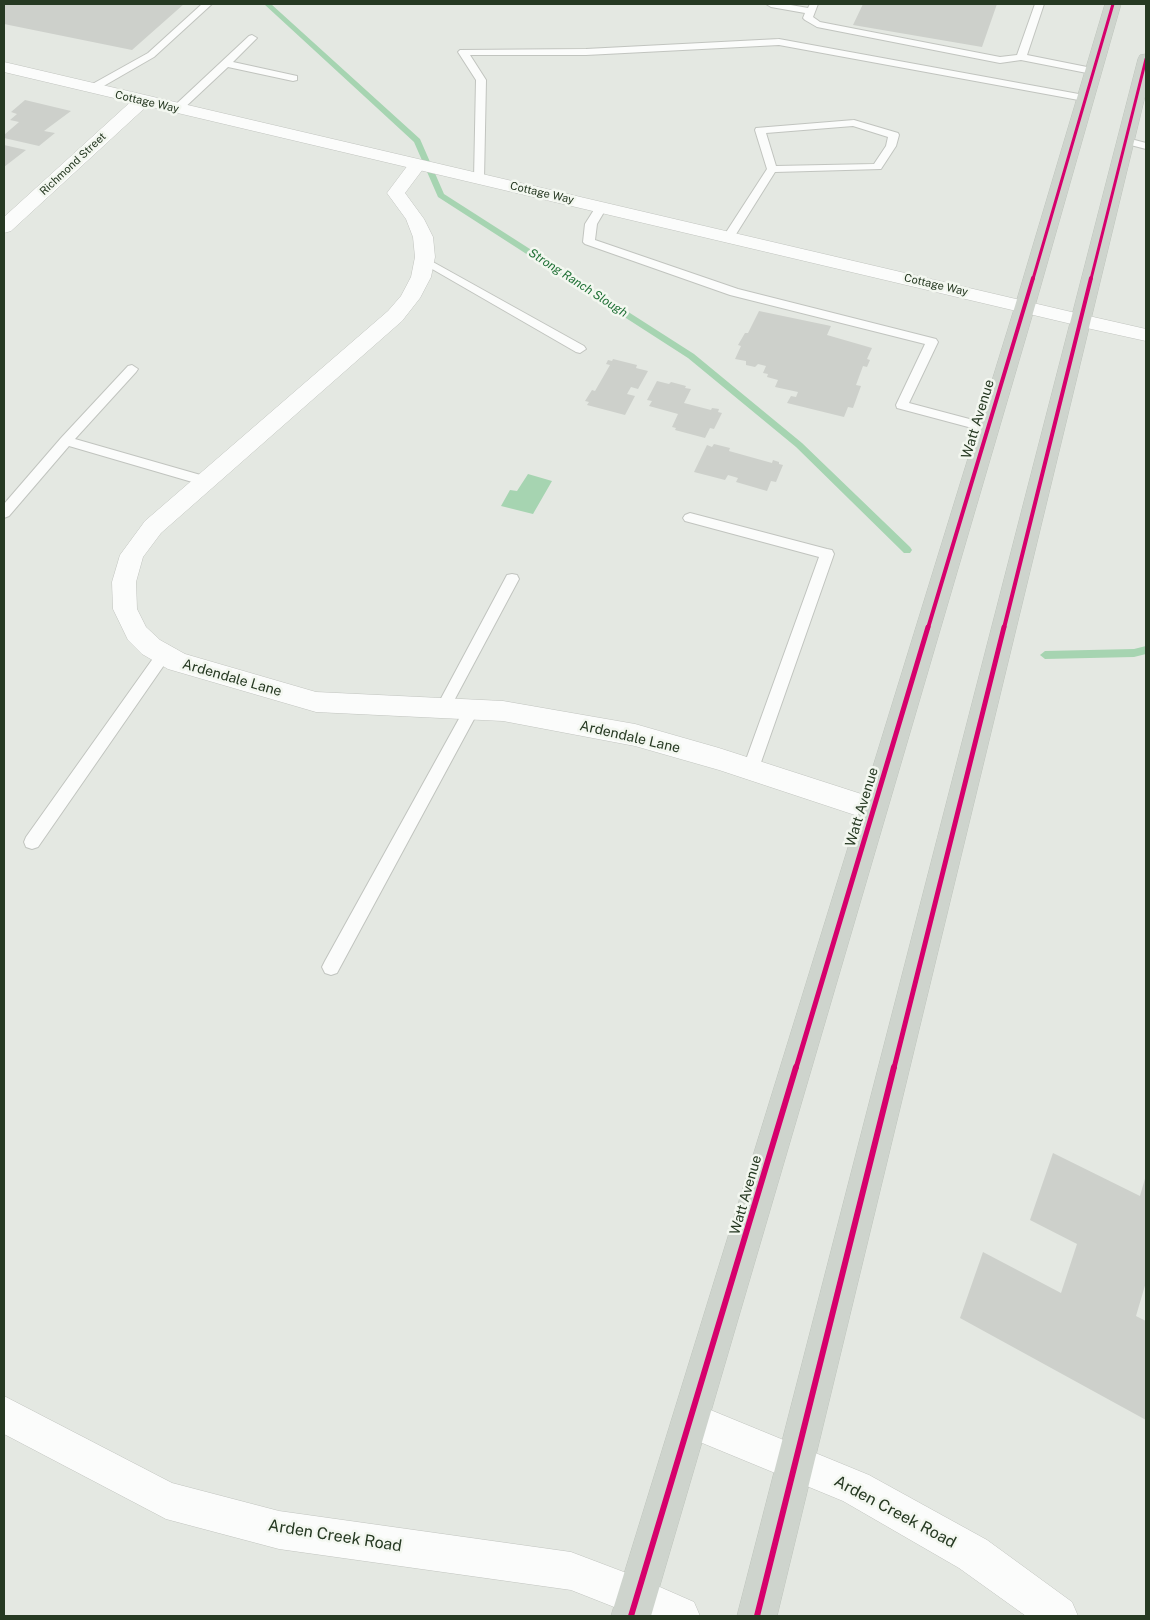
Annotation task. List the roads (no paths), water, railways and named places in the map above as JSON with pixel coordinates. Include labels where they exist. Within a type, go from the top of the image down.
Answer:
[{"type":"main road","name":"Watt Avenue","points":[[634,1606],[1025,306],[1084,98],[1113,4]]},
{"type":"main road","points":[[757,1616],[1146,59]]},
{"type":"street","name":"Cottage Way","points":[[4,67],[142,101],[1146,334]]},
{"type":"street","name":"Richmond Street","points":[[4,227],[142,101]]},
{"type":"street","name":"Ardendale Lane","points":[[417,165],[396,192],[415,219],[423,237],[424,260],[421,277],[414,291],[395,316],[153,527],[132,555],[124,582],[125,609],[137,633],[151,647],[177,662],[316,702],[503,711],[635,735],[751,768],[873,808]]},
{"type":"street","name":"Arden Creek Road","points":[[4,1414],[166,1500],[279,1530],[571,1571],[634,1606],[680,1616]]},
{"type":"street","name":"Arden Creek Road","points":[[691,1420],[856,1488],[973,1554],[1058,1616]]},
{"type":"lane","points":[[91,89],[151,55],[207,4]]},
{"type":"lane","points":[[771,4],[812,7],[808,18],[817,24],[1000,60],[1021,57],[1092,71]]},
{"type":"lane","points":[[1021,57],[1040,4]]},
{"type":"lane","points":[[177,109],[252,38]]},
{"type":"lane","points":[[471,177],[481,80],[463,52],[586,52],[779,42],[1084,98]]},
{"type":"lane","points":[[225,63],[293,78]]},
{"type":"lane","points":[[729,237],[772,169],[760,130],[854,123],[894,134],[891,146],[877,167],[772,169]]},
{"type":"lane","points":[[1126,141],[1146,146]]},
{"type":"lane","points":[[602,207],[591,224],[589,242],[734,292],[932,342],[902,406],[987,428]]},
{"type":"lane","points":[[424,260],[580,349]]},
{"type":"lane","points":[[4,513],[132,369]]},
{"type":"lane","points":[[66,441],[206,480]]},
{"type":"lane","points":[[690,518],[827,554],[751,768]]},
{"type":"lane","points":[[443,708],[512,579]]},
{"type":"lane","points":[[32,842],[164,654]]},
{"type":"lane","points":[[331,967],[471,710]]},
{"type":"waterway","name":"Strong Ranch Slough","points":[[267,4],[417,141],[441,195],[691,356],[799,445],[907,550]]},
{"type":"waterway","name":"Strong Ranch Slough","points":[[1045,655],[1134,653],[1146,650]]}]
